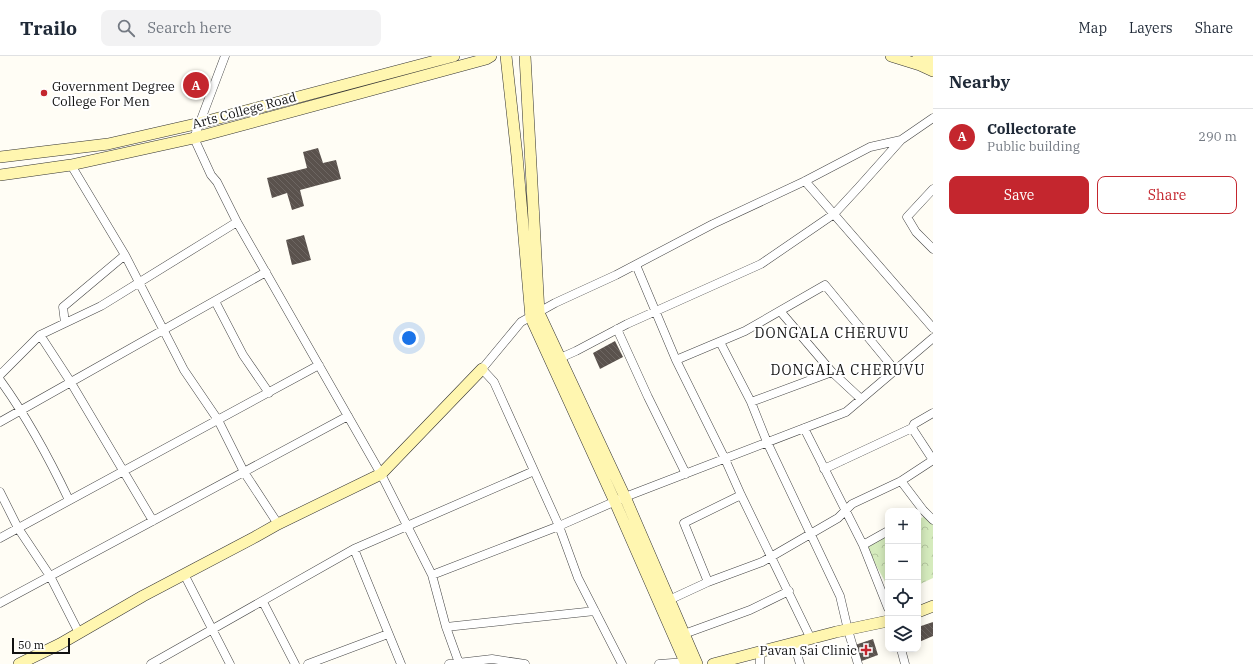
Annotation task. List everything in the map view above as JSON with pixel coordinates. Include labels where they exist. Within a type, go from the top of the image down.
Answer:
[{"type":"main road","points":[[0,157],[108,144],[200,123],[454,56]]},
{"type":"main road","name":"Arts College Road","points":[[0,175],[71,165],[194,138],[486,59],[491,56]]},
{"type":"main road","points":[[506,56],[535,315],[620,500],[670,600],[684,634],[690,663]]},
{"type":"main road","points":[[525,56],[535,315],[560,358],[690,663]]},
{"type":"main road","points":[[891,56],[920,65],[933,71]]},
{"type":"main road","points":[[19,664],[79,633],[143,596],[278,524],[382,474],[482,369]]},
{"type":"main road","points":[[921,611],[932,609]]},
{"type":"main road","points":[[712,664],[811,638],[885,622]]},
{"type":"street","points":[[224,56],[194,138],[211,176],[217,182],[237,222],[382,474],[432,575],[446,627],[459,663]]},
{"type":"street","points":[[560,358],[655,311],[761,264],[834,214],[901,140],[933,118]]},
{"type":"street","points":[[622,664],[578,578],[559,526],[494,382],[482,369],[521,322],[555,303],[636,265],[713,224],[805,181],[870,147],[901,140]]},
{"type":"street","points":[[71,165],[125,255],[184,370],[218,420],[244,472],[278,524]]},
{"type":"street","points":[[805,181],[933,328]]},
{"type":"street","points":[[933,190],[907,218],[916,232],[933,249]]},
{"type":"street","points":[[0,375],[40,335],[102,306],[237,222]]},
{"type":"street","points":[[65,323],[63,307],[125,255]]},
{"type":"street","points":[[636,265],[676,360],[811,638]]},
{"type":"street","points":[[0,422],[70,381],[266,272]]},
{"type":"street","points":[[676,360],[745,331],[825,285],[895,370]]},
{"type":"street","points":[[215,301],[243,355],[269,393]]},
{"type":"street","points":[[780,311],[832,372],[861,399]]},
{"type":"street","points":[[617,329],[648,397],[686,474]]},
{"type":"street","points":[[40,335],[70,381],[152,521]]},
{"type":"street","points":[[432,575],[846,412],[933,338]]},
{"type":"street","points":[[720,342],[751,402],[767,442],[840,596],[858,664]]},
{"type":"street","points":[[0,538],[319,365]]},
{"type":"street","points":[[751,402],[832,372]]},
{"type":"street","points":[[0,380],[21,410],[54,469],[69,500]]},
{"type":"street","points":[[824,469],[912,428],[914,424],[933,413]]},
{"type":"street","points":[[0,603],[348,416]]},
{"type":"street","points":[[804,428],[863,545],[885,600]]},
{"type":"street","points":[[670,600],[708,582],[762,562],[838,518],[852,504],[901,481],[933,460],[912,428]]},
{"type":"street","points":[[151,664],[263,602],[354,549],[534,471]]},
{"type":"street","points":[[901,481],[918,508]]},
{"type":"street","points":[[0,492],[18,528],[50,576],[79,633]]},
{"type":"street","points":[[708,582],[684,523],[741,495]]},
{"type":"street","points":[[921,512],[933,520]]},
{"type":"street","points":[[863,545],[885,533]]},
{"type":"street","points":[[354,549],[401,664]]},
{"type":"street","points":[[184,574],[230,664]]},
{"type":"street","points":[[684,634],[750,610],[789,591]]},
{"type":"street","points":[[263,602],[295,664]]},
{"type":"street","points":[[446,627],[595,610]]},
{"type":"street","points":[[308,664],[388,634]]},
{"type":"street","points":[[794,643],[800,664]]},
{"type":"street","points":[[760,652],[760,664]]},
{"type":"street","points":[[902,652],[905,664]]},
{"type":"street","points":[[449,664],[492,659],[525,664]]},
{"type":"street","points":[[659,664],[690,663]]},
{"type":"green space","points":[[925,516],[933,525],[933,578],[921,584],[921,544],[921,518]]},
{"type":"green space","points":[[885,537],[885,582],[866,547]]},
{"type":"building","points":[[318,148],[323,163],[336,160],[341,179],[300,190],[304,206],[292,210],[287,193],[272,198],[267,178],[307,168],[303,152]]},
{"type":"building","points":[[304,235],[311,260],[292,265],[286,240]]},
{"type":"building","points":[[615,341],[623,357],[600,369],[593,353]]},
{"type":"building","points":[[933,622],[933,636],[921,641],[921,626]]},
{"type":"building","points":[[873,639],[878,655],[859,662],[852,646]]},
{"type":"place","name":"Collectorate","points":[[196,85]]},
{"type":"place","name":"Government Degree College For Men","points":[[44,93]]},
{"type":"place","name":"Pavan Sai Clinic","points":[[866,650]]},
{"type":"district","name":"DONGALA CHERUVU","points":[[832,333]]},
{"type":"district","name":"DONGALA CHERUVU","points":[[848,370]]}]
